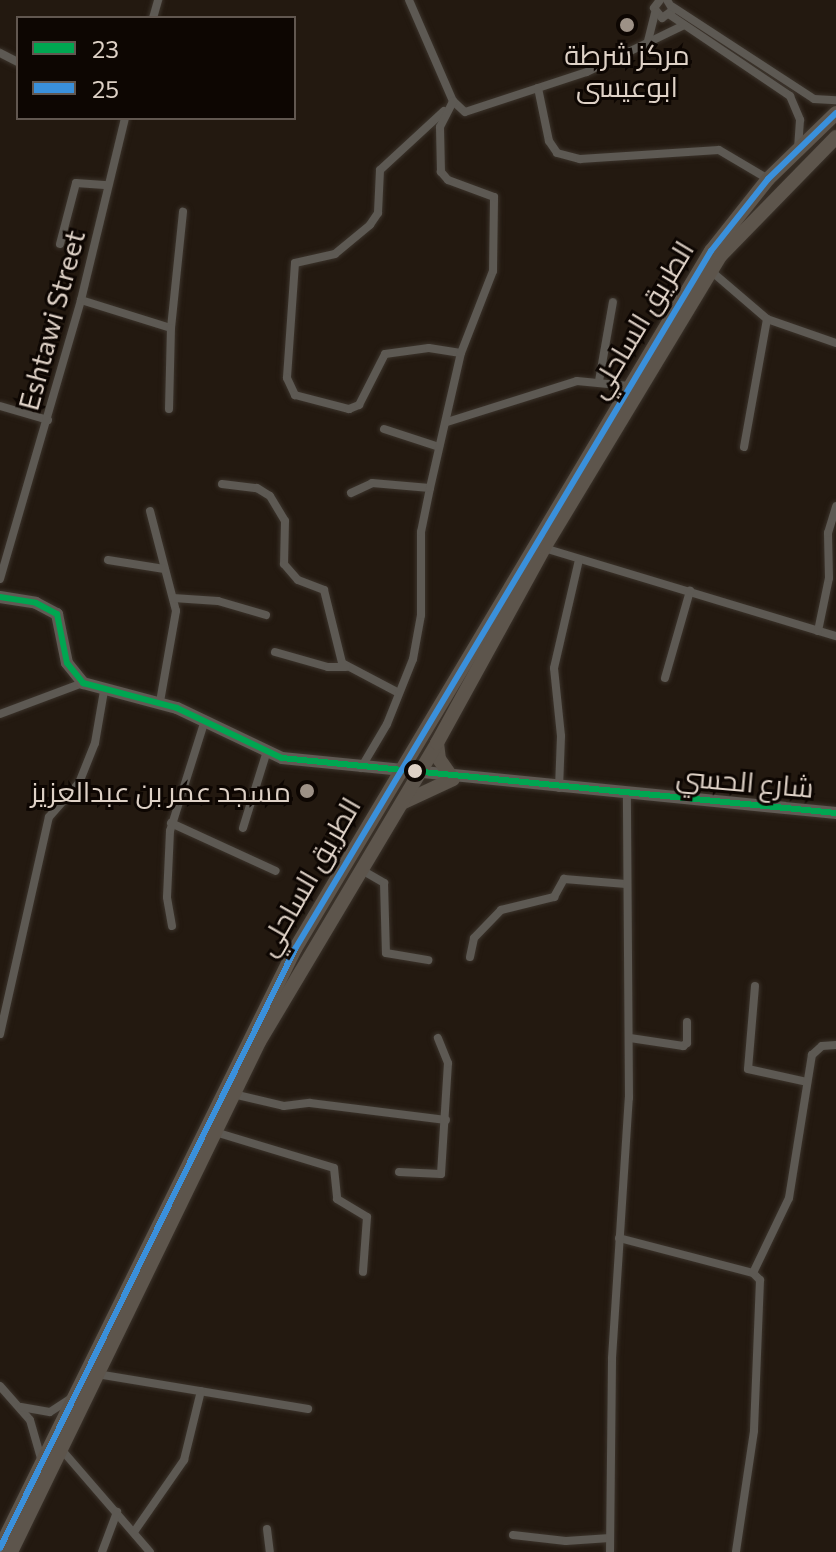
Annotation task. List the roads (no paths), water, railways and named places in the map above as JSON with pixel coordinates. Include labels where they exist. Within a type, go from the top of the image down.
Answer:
[{"type":"highway","name":"الطريق الساحلي","points":[[0,1548],[41,1458],[272,991],[399,772],[711,251],[768,179],[836,113]]},
{"type":"highway","name":"الطريق الساحلي","points":[[11,1552],[233,1094],[360,868],[437,743],[544,548],[721,255],[836,137]]},
{"type":"highway","points":[[399,807],[424,788],[453,779],[442,767],[437,743]]},
{"type":"street","points":[[409,0],[453,101],[465,112],[476,111],[647,45],[682,26]]},
{"type":"street","points":[[647,45],[660,0]]},
{"type":"street","points":[[655,12],[669,10],[814,99],[836,100]]},
{"type":"street","points":[[669,10],[682,26],[790,96],[800,120],[798,147]]},
{"type":"street","points":[[666,34],[669,10]]},
{"type":"street","points":[[538,88],[549,141],[557,153],[620,158],[719,150],[768,179]]},
{"type":"street","points":[[361,768],[413,659],[421,615],[419,561],[430,488],[461,353],[493,271],[494,197],[448,180],[441,172],[440,127],[453,101]]},
{"type":"street","points":[[453,101],[416,141],[380,170],[378,213],[363,232],[335,254],[295,263],[287,378],[295,395],[349,409],[359,405],[385,354],[429,348],[461,353]]},
{"type":"street","name":"Eshtawi Street","points":[[0,579],[81,300],[124,120]]},
{"type":"street","points":[[60,244],[76,183],[108,185]]},
{"type":"street","points":[[169,409],[171,328],[183,212]]},
{"type":"street","points":[[711,271],[767,319],[836,343]]},
{"type":"street","points":[[81,300],[171,328]]},
{"type":"street","points":[[599,381],[613,302]]},
{"type":"street","points":[[744,447],[767,319]]},
{"type":"street","points":[[447,422],[577,381],[629,386]]},
{"type":"street","points":[[0,406],[48,420]]},
{"type":"street","points":[[384,429],[439,447]]},
{"type":"street","points":[[351,493],[372,483],[430,488]]},
{"type":"street","points":[[222,484],[257,488],[270,496],[285,521],[284,564],[298,580],[324,590],[338,654],[347,667]]},
{"type":"street","points":[[818,631],[829,578],[828,533],[836,506]]},
{"type":"street","points":[[150,511],[173,598],[173,636],[160,702]]},
{"type":"street","points":[[544,548],[836,636]]},
{"type":"street","points":[[108,560],[164,569]]},
{"type":"street","points":[[559,789],[561,736],[554,668],[579,560]]},
{"type":"street","points":[[665,678],[690,591]]},
{"type":"street","points":[[0,597],[36,603],[57,614],[67,663],[83,683],[0,714]]},
{"type":"street","points":[[173,598],[218,601],[266,615]]},
{"type":"street","points":[[275,652],[328,667],[347,667],[399,693]]},
{"type":"street","name":"شارع الحسي","points":[[83,683],[104,691],[160,702],[293,760],[627,796],[836,813]]},
{"type":"street","points":[[0,1034],[49,817],[79,783],[95,743],[104,691]]},
{"type":"street","points":[[172,926],[167,897],[171,823],[205,720]]},
{"type":"street","points":[[243,828],[267,751]]},
{"type":"street","points":[[612,1552],[619,1238],[630,1038],[627,796]]},
{"type":"street","points":[[171,823],[276,871]]},
{"type":"street","points":[[360,868],[384,883],[386,953],[428,960]]},
{"type":"street","points":[[470,957],[474,938],[501,910],[554,897],[564,879],[626,884]]},
{"type":"street","points":[[755,986],[748,1069],[807,1082]]},
{"type":"street","points":[[630,1038],[683,1046],[687,1043],[687,1022]]},
{"type":"street","points":[[399,1172],[441,1174],[448,1063],[438,1038]]},
{"type":"street","points":[[753,1273],[789,1198],[815,1050],[836,1045]]},
{"type":"street","points":[[233,1094],[284,1106],[310,1103],[446,1120]]},
{"type":"street","points":[[215,1132],[334,1168],[337,1199],[367,1217],[363,1272]]},
{"type":"street","points":[[619,1238],[753,1273],[761,1287],[756,1405],[736,1552]]},
{"type":"street","points":[[97,1374],[308,1409]]},
{"type":"street","points":[[0,1386],[21,1407],[35,1433],[41,1458]]},
{"type":"street","points":[[134,1532],[184,1460],[201,1391]]},
{"type":"street","points":[[21,1407],[50,1412],[70,1399]]},
{"type":"street","points":[[60,1448],[149,1551]]},
{"type":"street","points":[[102,1552],[117,1512]]},
{"type":"street","points":[[267,1529],[270,1552]]},
{"type":"street","points":[[513,1535],[566,1541],[610,1538]]},
{"type":"place","name":"مركز شرطة ابوعيسى","points":[[627,25]]},
{"type":"place","name":"مسجد عمر بن عبدالعزيز","points":[[307,791]]}]
